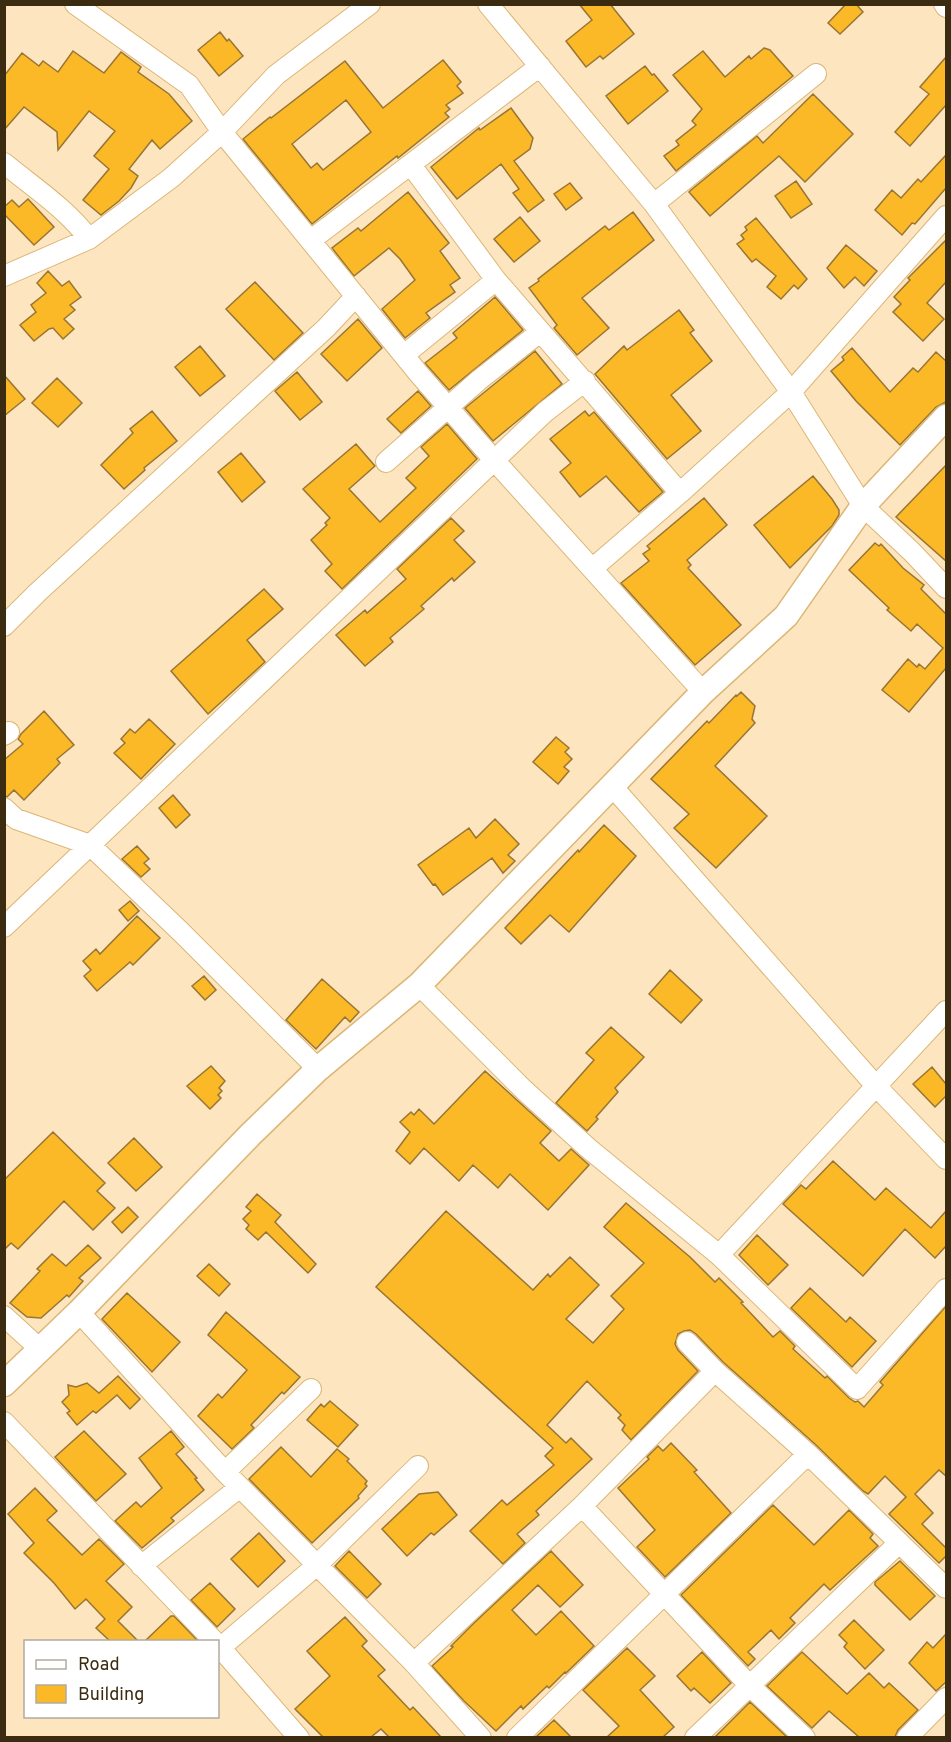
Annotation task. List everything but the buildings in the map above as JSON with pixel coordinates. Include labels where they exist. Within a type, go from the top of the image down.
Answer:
[{"type":"street","points":[[75,4],[189,85],[222,132],[448,407],[704,692]]},
{"type":"street","points":[[4,276],[89,239],[171,177],[222,132],[276,75],[370,4]]},
{"type":"street","points":[[488,4],[654,204],[791,392],[863,506],[946,588]]},
{"type":"street","points":[[311,240],[540,66]]},
{"type":"street","points":[[654,204],[816,74]]},
{"type":"street","points":[[4,164],[57,206],[81,228],[89,239]]},
{"type":"street","points":[[411,165],[496,280],[680,493]]},
{"type":"street","points":[[593,568],[791,392],[946,216]]},
{"type":"street","points":[[404,355],[496,280]]},
{"type":"street","points":[[4,626],[326,328],[356,296]]},
{"type":"street","points":[[386,462],[448,407],[540,332]]},
{"type":"street","points":[[4,927],[545,412],[585,381]]},
{"type":"street","points":[[4,1384],[79,1312],[250,1135],[318,1069],[419,985],[704,692],[786,616],[863,506],[946,417]]},
{"type":"street","points":[[612,786],[876,1086],[946,1159]]},
{"type":"street","points":[[4,808],[16,819],[90,845],[182,932],[318,1069]]},
{"type":"street","points":[[419,985],[524,1090],[588,1148],[719,1255],[857,1389],[946,1289]]},
{"type":"street","points":[[719,1255],[946,1011]]},
{"type":"street","points":[[79,1312],[225,1472],[414,1663],[482,1737]]},
{"type":"street","points":[[4,1316],[40,1349]]},
{"type":"street","points":[[687,1342],[715,1371],[808,1454],[946,1588]]},
{"type":"street","points":[[414,1663],[582,1506],[715,1371]]},
{"type":"street","points":[[225,1472],[311,1389]]},
{"type":"street","points":[[4,1422],[212,1640]]},
{"type":"street","points":[[517,1737],[808,1454]]},
{"type":"street","points":[[219,1643],[316,1566],[418,1466]]},
{"type":"street","points":[[141,1566],[240,1487]]},
{"type":"street","points":[[582,1506],[750,1686],[805,1737]]},
{"type":"street","points":[[695,1737],[899,1543]]},
{"type":"street","points":[[219,1647],[299,1737]]},
{"type":"street","points":[[907,1737],[946,1698]]}]
